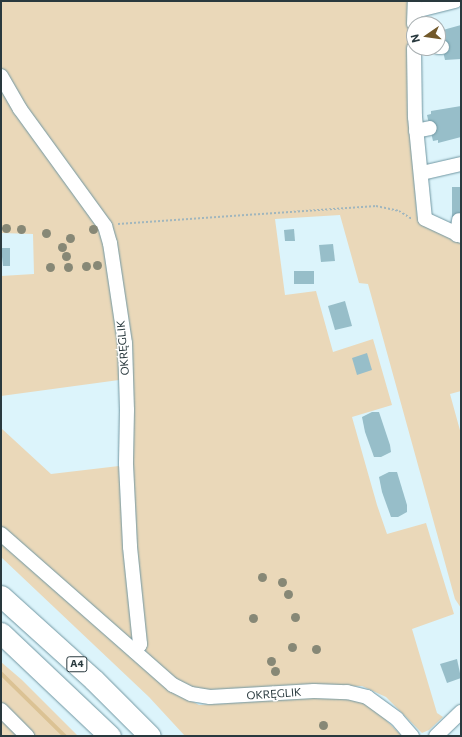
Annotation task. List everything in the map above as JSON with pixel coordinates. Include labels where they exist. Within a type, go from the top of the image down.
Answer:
[{"type":"highway","name":"A4","points":[[1,596],[72,659],[150,736]]},
{"type":"highway","name":"A4","points":[[1,633],[110,736]]},
{"type":"street","points":[[414,12],[455,1]]},
{"type":"street","points":[[415,56],[423,129],[422,173],[424,219],[459,235],[459,220]]},
{"type":"street","name":"OKRĘGLIK","points":[[1,76],[20,109],[105,226],[110,243],[125,343],[127,410],[126,464],[130,547],[140,644],[135,652]]},
{"type":"street","points":[[422,173],[461,164]]},
{"type":"street","name":"OKRĘGLIK","points":[[1,534],[173,685],[191,694],[233,697],[314,691],[346,692],[367,697],[398,719],[412,736]]},
{"type":"street","points":[[1,710],[27,736]]},
{"type":"street","points":[[436,736],[461,712]]},
{"type":"path","points":[[105,226],[130,222],[376,206],[399,211],[417,223]]},
{"type":"shaded area","points":[[1,1],[409,1],[409,16],[406,16],[406,56],[408,56],[408,100],[417,216],[461,240],[461,391],[450,394],[461,434],[461,608],[455,599],[368,284],[359,283],[340,215],[275,219],[285,295],[316,291],[333,352],[373,339],[392,405],[352,417],[377,505],[387,534],[426,523],[454,614],[412,629],[437,713],[443,717],[429,730],[422,733],[386,697],[362,686],[194,692],[146,657],[137,583],[114,241],[25,110],[1,68]]},
{"type":"shaded area","points":[[1,84],[103,228],[119,350],[119,380],[1,396],[1,276],[34,274],[33,234],[1,233]]},
{"type":"shaded area","points":[[1,428],[51,474],[119,466],[125,558],[135,640],[129,642],[1,526]]},
{"type":"shaded area","points":[[1,539],[172,690],[199,705],[320,697],[354,698],[375,709],[402,736],[185,736],[149,697],[1,557]]},
{"type":"shaded area","points":[[1,662],[22,680],[78,736],[32,736],[1,704]]},
{"type":"shaded area","points":[[1,716],[20,736],[1,736]]},
{"type":"building","points":[[461,25],[461,59],[445,60],[446,29]]},
{"type":"building","points":[[461,106],[461,137],[438,143],[438,140],[433,141],[427,115],[431,114],[431,111]]},
{"type":"building","points":[[452,187],[461,187],[461,220],[452,220]]},
{"type":"building","points":[[294,229],[295,241],[285,241],[284,230]]},
{"type":"building","points":[[333,244],[335,261],[321,262],[319,245]]},
{"type":"building","points":[[1,248],[10,248],[10,266],[3,266]]},
{"type":"building","points":[[294,271],[314,271],[314,284],[294,284]]},
{"type":"building","points":[[345,301],[352,326],[335,330],[328,306]]},
{"type":"building","points":[[367,353],[372,370],[357,375],[352,358]]},
{"type":"building","points":[[372,412],[379,412],[390,445],[391,452],[381,457],[374,457],[365,432],[362,417]]},
{"type":"building","points":[[389,472],[397,472],[407,505],[407,512],[398,517],[391,517],[382,492],[379,477]]},
{"type":"building","points":[[457,659],[461,678],[447,683],[440,664]]},
{"type":"waterway","points":[[1,673],[65,736]]}]
